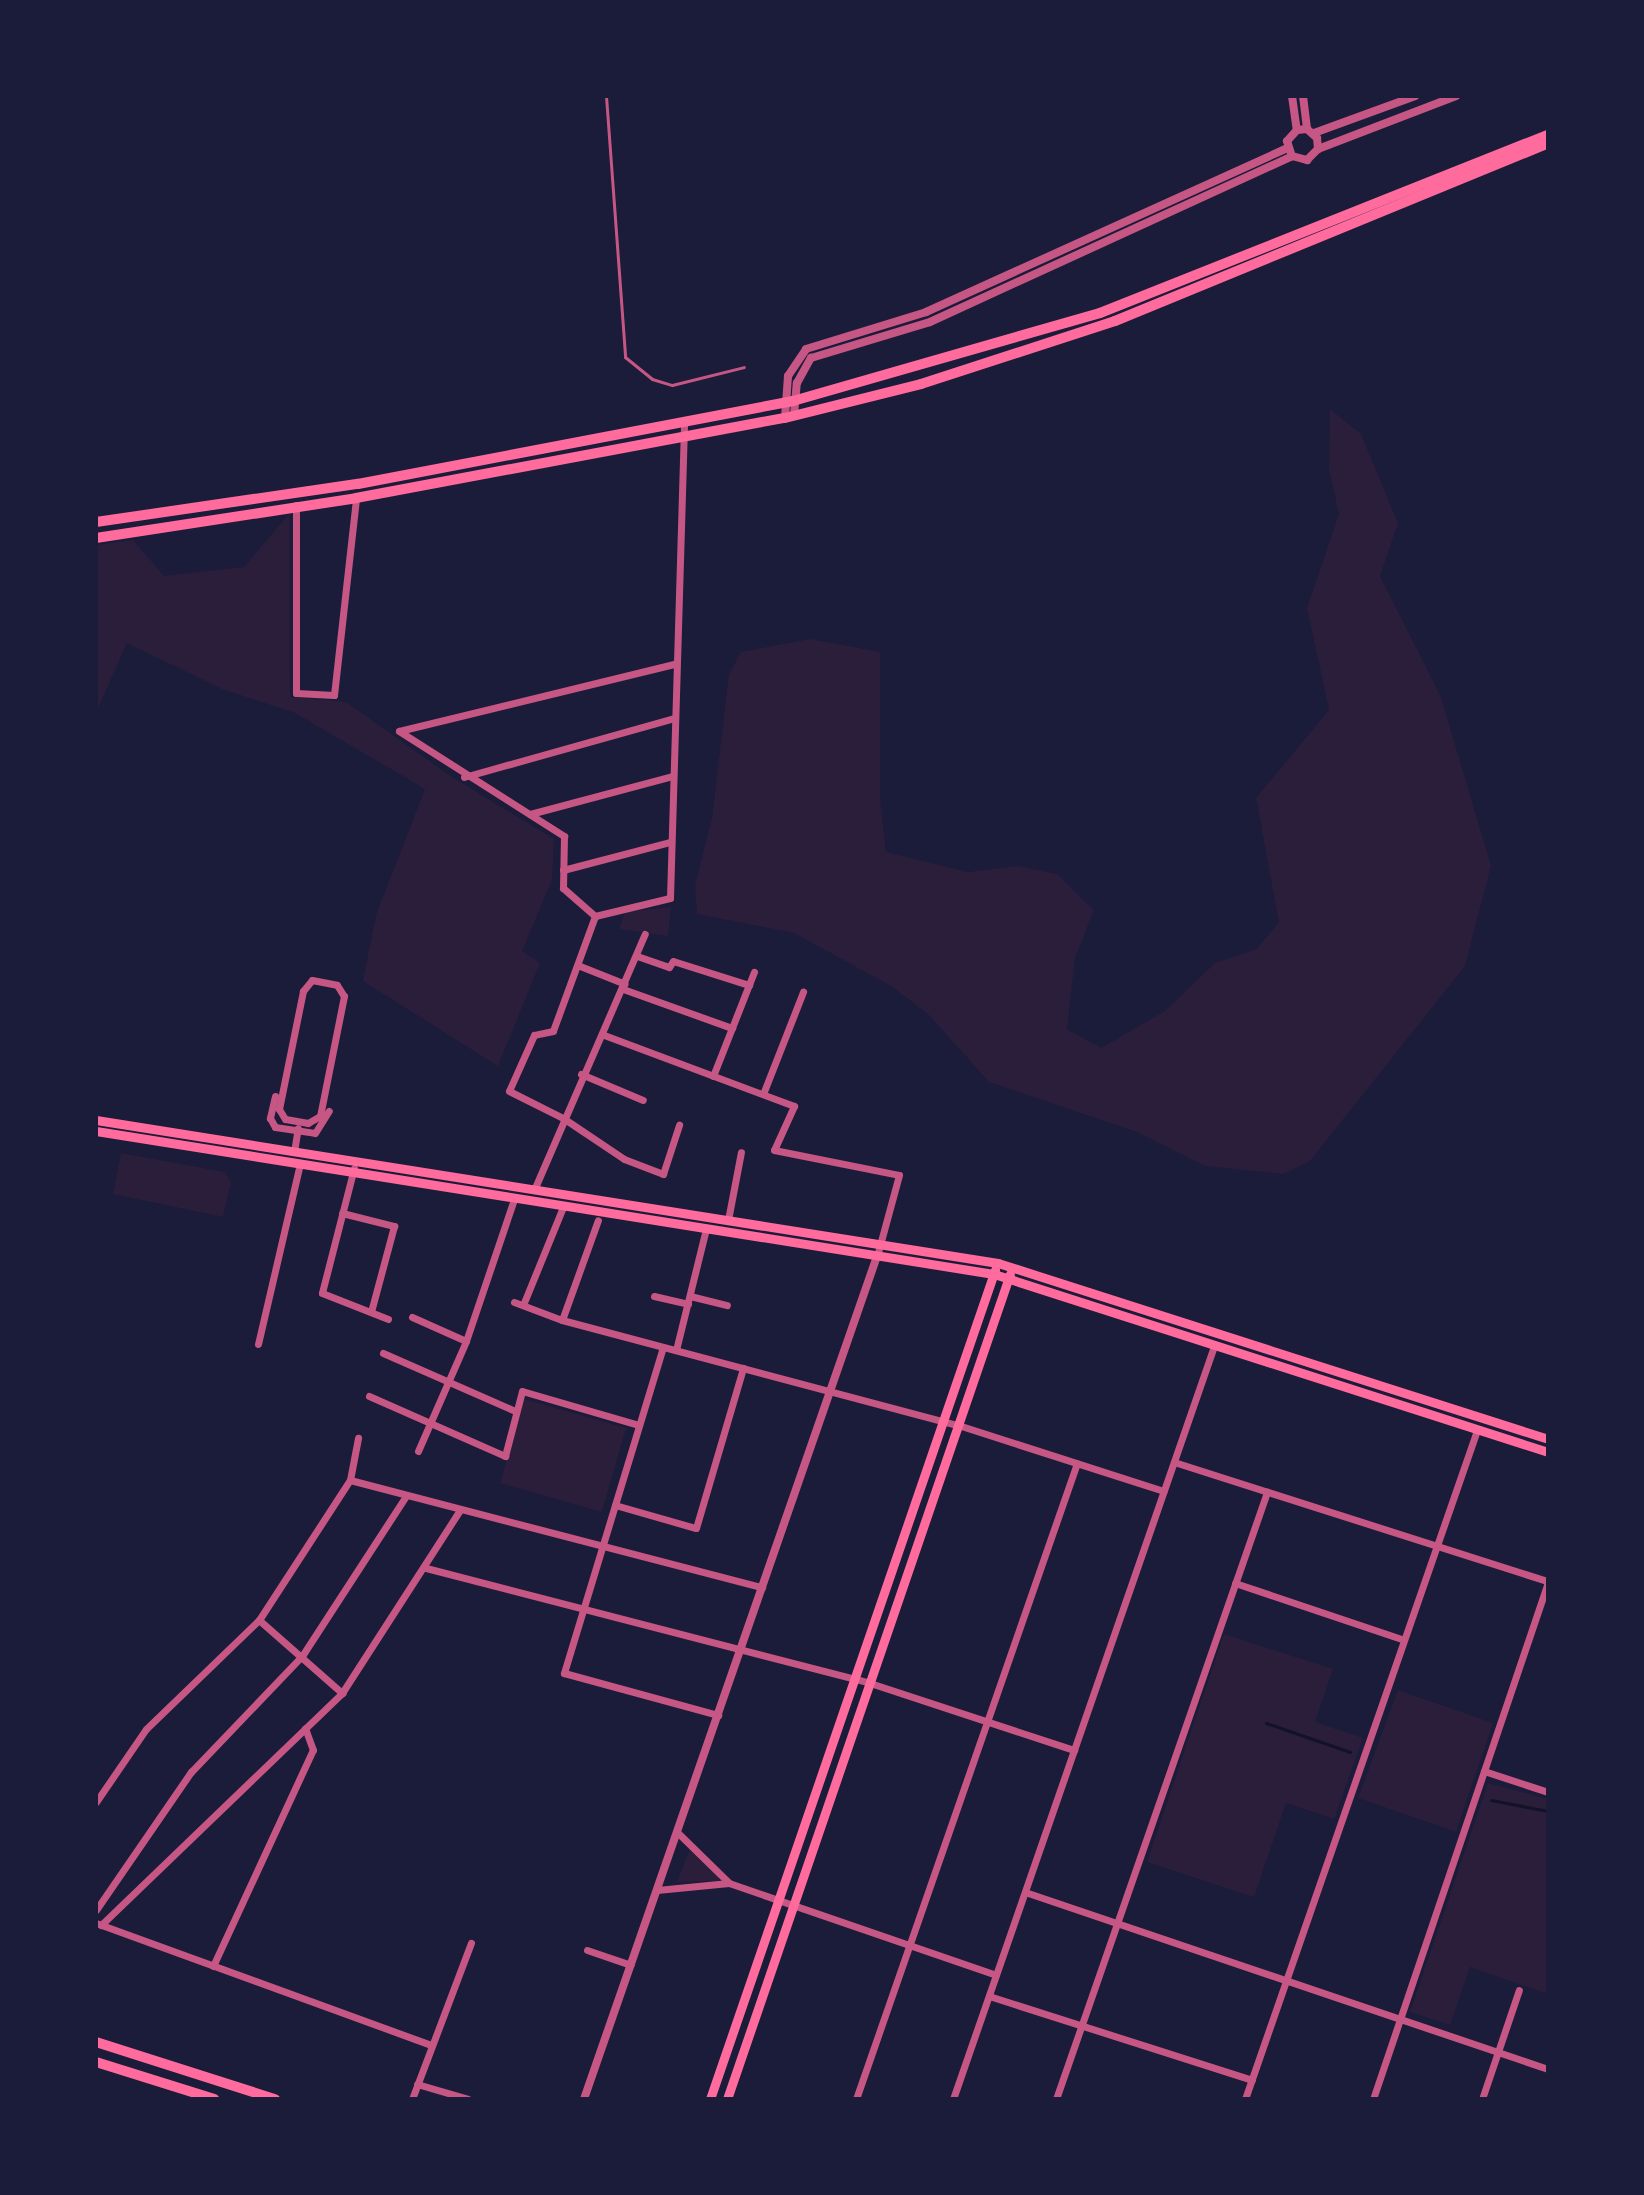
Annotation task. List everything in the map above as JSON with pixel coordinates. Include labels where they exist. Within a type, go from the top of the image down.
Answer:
[{"type":"main road","points":[[96,538],[356,498],[685,430],[788,402],[1141,297],[1548,135]]},
{"type":"main road","points":[[96,522],[790,416],[921,384],[1145,309],[1548,143]]},
{"type":"main road","points":[[1141,297],[1145,309]]},
{"type":"main road","points":[[96,1120],[1012,1266],[1548,1439]]},
{"type":"main road","points":[[96,1131],[994,1274],[1548,1452]]},
{"type":"main road","points":[[710,2099],[998,1263]]},
{"type":"main road","points":[[727,2099],[1012,1266]]},
{"type":"main road","points":[[1124,1316],[1128,1304]]},
{"type":"main road","points":[[96,2042],[275,2099]]},
{"type":"main road","points":[[96,2062],[214,2099]]},
{"type":"street","points":[[788,402],[802,370],[811,358],[930,322],[1162,217],[1289,152],[1297,130],[1292,96]]},
{"type":"street","points":[[1303,96],[1318,149]]},
{"type":"street","points":[[1297,130],[1311,131],[1415,96]]},
{"type":"street","points":[[790,416],[788,402],[792,366],[806,349],[926,312],[1289,152],[1307,160],[1318,149],[1456,96]]},
{"type":"street","points":[[1159,207],[1162,217]]},
{"type":"street","points":[[595,916],[670,898],[674,664],[685,430]]},
{"type":"street","points":[[296,505],[296,693],[334,695],[356,498]]},
{"type":"street","points":[[595,916],[563,888],[564,836],[464,777],[399,731],[674,664]]},
{"type":"street","points":[[464,777],[674,718]]},
{"type":"street","points":[[530,814],[673,776]]},
{"type":"street","points":[[563,870],[670,842]]},
{"type":"street","points":[[595,916],[580,966],[553,1031],[534,1035],[509,1091],[563,1118],[624,1159],[663,1174],[679,1125]]},
{"type":"street","points":[[534,1190],[581,1074],[604,1035],[645,934]]},
{"type":"street","points":[[637,956],[669,967],[673,961],[749,985]]},
{"type":"street","points":[[580,966],[732,1028]]},
{"type":"street","points":[[713,1076],[754,972]]},
{"type":"street","points":[[312,980],[337,985],[344,996],[320,1116],[316,1123],[297,1121],[279,1115],[279,1109],[303,991],[312,980]]},
{"type":"street","points":[[763,1094],[803,992]]},
{"type":"street","points":[[584,2099],[877,1256],[899,1175],[774,1150],[794,1106],[604,1035]]},
{"type":"street","points":[[581,1074],[643,1100]]},
{"type":"street","points":[[275,1096],[271,1122],[296,1132],[321,1131],[329,1111]]},
{"type":"street","points":[[293,1152],[297,1121]]},
{"type":"street","points":[[728,1220],[741,1152]]},
{"type":"street","points":[[355,1161],[322,1293],[388,1319]]},
{"type":"street","points":[[258,1344],[300,1164]]},
{"type":"street","points":[[418,1451],[466,1341],[514,1199]]},
{"type":"street","points":[[523,1305],[563,1207]]},
{"type":"street","points":[[342,1213],[394,1226],[371,1312]]},
{"type":"street","points":[[562,1320],[598,1220]]},
{"type":"street","points":[[676,1350],[706,1229]]},
{"type":"street","points":[[654,1296],[727,1305]]},
{"type":"street","points":[[514,1302],[562,1320],[958,1425],[1164,1491]]},
{"type":"street","points":[[412,1317],[466,1341]]},
{"type":"street","points":[[953,2099],[1214,1346]]},
{"type":"street","points":[[663,1347],[564,1673],[718,1715]]},
{"type":"street","points":[[383,1353],[447,1384],[515,1411]]},
{"type":"street","points":[[615,1505],[696,1528],[743,1368]]},
{"type":"street","points":[[369,1396],[428,1426],[505,1456],[522,1391],[639,1425]]},
{"type":"street","points":[[1245,2099],[1477,1430]]},
{"type":"street","points":[[96,1802],[146,1729],[259,1620],[350,1480],[358,1438]]},
{"type":"street","points":[[1174,1462],[1548,1581],[1373,2099]]},
{"type":"street","points":[[856,2099],[1077,1463]]},
{"type":"street","points":[[350,1480],[762,1587]]},
{"type":"street","points":[[1056,2099],[1267,1492]]},
{"type":"street","points":[[96,1910],[191,1772],[302,1656],[406,1496]]},
{"type":"street","points":[[432,2045],[98,1924],[342,1693],[426,1568],[460,1510]]},
{"type":"street","points":[[426,1568],[870,1683],[1074,1750]]},
{"type":"street","points":[[1235,1583],[1404,1640]]},
{"type":"street","points":[[259,1620],[342,1693]]},
{"type":"street","points":[[213,1966],[313,1750],[305,1728]]},
{"type":"street","points":[[1484,1771],[1548,1792]]},
{"type":"street","points":[[677,1832],[729,1883]]},
{"type":"street","points":[[657,1890],[729,1883],[996,1975]]},
{"type":"street","points":[[1025,1892],[1548,2069]]},
{"type":"street","points":[[412,2099],[471,1943]]},
{"type":"street","points":[[587,1950],[631,1965]]},
{"type":"street","points":[[1482,2099],[1519,1990]]},
{"type":"street","points":[[989,1996],[1252,2080]]},
{"type":"street","points":[[417,2084],[468,2099]]},
{"type":"lane","points":[[606,96],[625,357],[652,379],[672,385],[744,367]]},
{"type":"shaded area","points":[[1330,409],[1361,434],[1398,523],[1380,576],[1441,697],[1491,866],[1465,966],[1310,1161],[1284,1174],[1205,1166],[1137,1132],[989,1082],[928,1014],[891,986],[794,933],[697,914],[695,885],[712,818],[729,674],[741,652],[810,639],[880,652],[880,798],[886,852],[968,872],[1018,866],[1057,874],[1094,910],[1075,958],[1067,1029],[1101,1048],[1165,1011],[1215,963],[1257,949],[1279,922],[1256,798],[1329,710],[1307,608],[1339,514],[1329,470]]},
{"type":"shaded area","points":[[289,514],[290,697],[346,702],[452,777],[554,839],[552,880],[522,951],[540,963],[498,1066],[363,981],[376,915],[425,789],[295,713],[222,689],[127,643],[96,713],[96,545],[133,540],[164,576],[244,567]]},
{"type":"shaded area","points":[[671,907],[668,936],[619,929],[625,912]]},
{"type":"shaded area","points":[[121,1153],[225,1172],[231,1183],[223,1217],[113,1194]]},
{"type":"shaded area","points":[[524,1399],[626,1428],[602,1512],[500,1483]]},
{"type":"shaded area","points":[[1224,1634],[1333,1669],[1315,1722],[1363,1738],[1334,1819],[1286,1803],[1254,1897],[1147,1862]]},
{"type":"shaded area","points":[[1398,1690],[1493,1723],[1456,1832],[1358,1798]]},
{"type":"shaded area","points":[[1488,1783],[1548,1799],[1548,1994],[1470,1967],[1450,2025],[1410,2012]]},
{"type":"shaded area","points":[[690,1849],[720,1876],[718,1881],[677,1882]]},
{"type":"waterway","points":[[1266,1723],[1350,1752]]},
{"type":"waterway","points":[[1491,1800],[1548,1811]]}]
